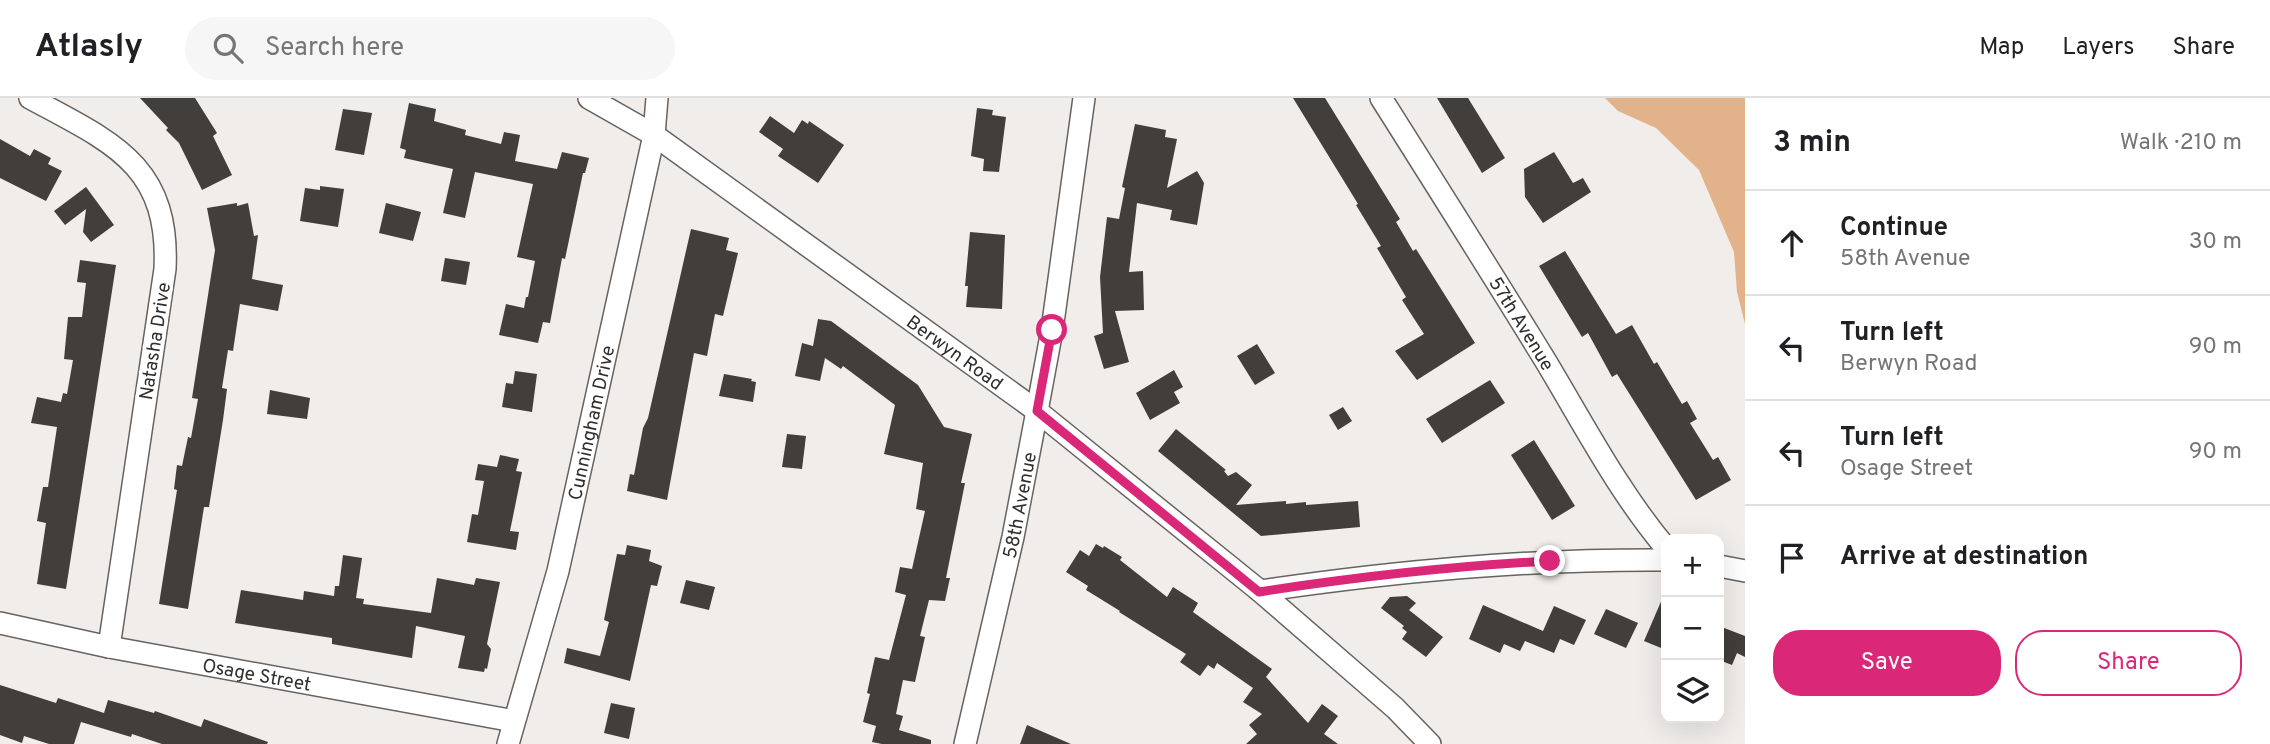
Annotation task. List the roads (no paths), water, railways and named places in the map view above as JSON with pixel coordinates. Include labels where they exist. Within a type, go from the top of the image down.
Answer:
[{"type":"street","name":"Natasha Drive","points":[[30,98],[110,144],[134,164],[153,190],[165,233],[165,269],[109,647]]},
{"type":"street","name":"Berwyn Road","points":[[589,98],[654,135],[1037,411],[1259,592],[1395,708],[1430,744]]},
{"type":"street","name":"Cunningham Drive","points":[[508,744],[558,570],[654,135],[657,98]]},
{"type":"street","name":"58th Avenue","points":[[965,744],[1013,537],[1052,330],[1083,98]]},
{"type":"street","name":"57th Avenue","points":[[1381,98],[1504,292],[1621,486],[1661,542]]},
{"type":"street","points":[[1259,592],[1347,579],[1496,564],[1661,560]]},
{"type":"street","points":[[1724,567],[1745,570]]},
{"type":"street","name":"Osage Street","points":[[0,623],[109,647],[514,721]]}]
